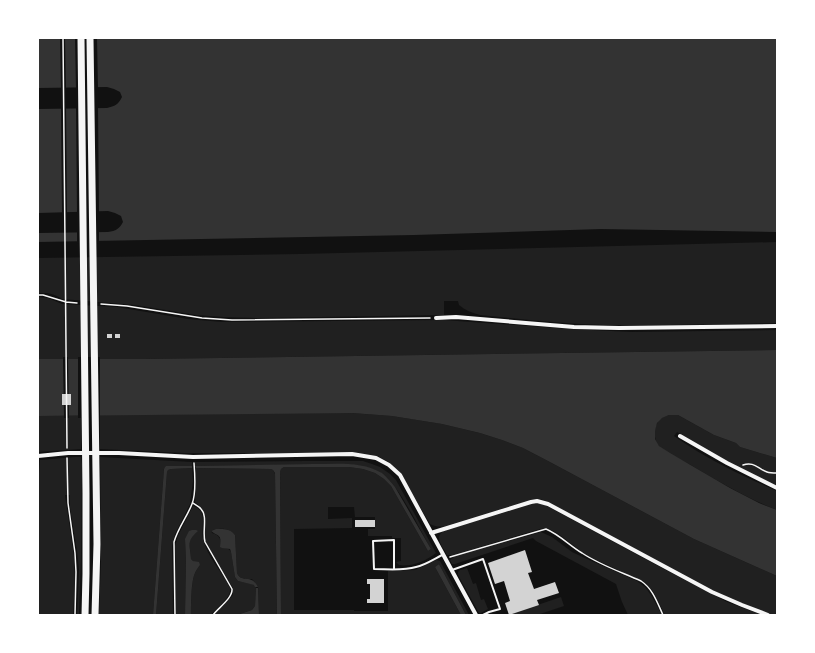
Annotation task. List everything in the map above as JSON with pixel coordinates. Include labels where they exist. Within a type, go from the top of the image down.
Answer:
[{"type":"main road","points":[[81,38],[86,493],[85,615]]},
{"type":"main road","points":[[90,38],[97,544],[95,615]]},
{"type":"street","points":[[436,318],[456,317],[574,327],[619,328],[777,326]]},
{"type":"street","points":[[680,436],[738,469],[777,488]]},
{"type":"street","points":[[38,456],[68,453],[119,453],[194,456],[352,454],[376,458],[389,465],[400,475],[476,615]]},
{"type":"street","points":[[431,533],[531,502],[542,502],[712,592],[768,615]]},
{"type":"lane","points":[[394,569],[394,540],[373,541],[374,569],[394,569],[407,569],[443,556]]},
{"type":"lane","points":[[451,570],[483,559],[500,609],[483,615]]},
{"type":"path","points":[[63,38],[67,447]]},
{"type":"path","points":[[38,295],[43,295],[66,302],[82,303]]},
{"type":"path","points":[[97,304],[127,306],[202,318],[232,320],[436,318]]},
{"type":"path","points":[[67,455],[67,492],[75,553],[76,585],[74,615]]},
{"type":"path","points":[[175,615],[174,542],[176,534],[193,503],[194,463]]},
{"type":"path","points":[[738,469],[744,464],[750,464],[768,473],[777,473]]},
{"type":"path","points":[[193,503],[201,508],[203,512],[204,542],[232,589],[229,598],[213,615]]},
{"type":"path","points":[[443,556],[546,529],[595,561],[646,584],[654,594],[663,615]]},
{"type":"shaded area","points":[[38,38],[777,38],[777,232],[601,229],[414,235],[38,242],[38,233],[108,232],[117,229],[123,222],[121,216],[108,211],[38,213],[38,109],[107,108],[116,105],[122,97],[120,92],[107,87],[38,88]]},
{"type":"shaded area","points":[[777,242],[777,323],[647,325],[573,324],[480,315],[459,305],[458,301],[444,301],[444,315],[258,318],[223,317],[196,315],[135,305],[62,299],[50,294],[38,293],[38,258],[300,254]]},
{"type":"shaded area","points":[[38,297],[48,298],[62,304],[117,307],[188,319],[222,322],[443,320],[631,332],[777,330],[777,350],[146,359],[38,359]]},
{"type":"shaded area","points":[[777,350],[777,458],[740,447],[736,443],[714,435],[678,415],[669,415],[662,418],[657,423],[655,439],[659,446],[730,488],[759,503],[777,510],[777,576],[694,539],[523,448],[480,433],[442,424],[392,416],[352,413],[38,416],[38,359],[146,359]]},
{"type":"shaded area","points":[[352,413],[392,416],[442,424],[480,433],[523,448],[694,539],[777,576],[777,615],[758,610],[716,592],[546,501],[539,499],[531,500],[446,526],[432,525],[400,473],[389,462],[379,457],[343,453],[184,453],[100,449],[100,415]]},
{"type":"shaded area","points":[[669,415],[678,415],[714,435],[736,443],[740,447],[777,458],[777,486],[741,469],[677,432],[674,436],[698,452],[724,466],[777,491],[777,510],[732,489],[661,448],[655,439],[655,428],[660,419]]},
{"type":"shaded area","points":[[38,416],[81,416],[81,449],[38,452]]},
{"type":"shaded area","points":[[81,457],[82,464],[79,615],[77,615],[79,570],[77,551],[70,507],[70,495],[65,495],[74,557],[75,581],[73,615],[38,615],[38,485],[40,460]]},
{"type":"shaded area","points":[[100,457],[192,462],[192,466],[166,466],[164,469],[153,615],[99,615],[101,561]]},
{"type":"shaded area","points":[[363,461],[380,467],[390,474],[396,480],[436,553],[419,563],[399,565],[396,562],[401,561],[401,538],[392,538],[392,536],[368,536],[368,529],[375,529],[375,517],[355,517],[354,507],[328,507],[328,519],[352,518],[352,528],[294,529],[294,610],[388,611],[388,571],[415,570],[436,560],[440,561],[469,615],[466,615],[439,564],[435,567],[461,615],[281,615],[280,472],[284,467],[349,467],[375,473],[391,486],[428,551],[431,549],[394,486],[388,478],[373,469],[348,464],[195,466],[195,462]]},
{"type":"shaded area","points":[[357,465],[374,469],[382,473],[395,487],[431,549],[428,551],[391,486],[375,473],[349,467],[284,467],[280,472],[281,615],[277,615],[275,473],[271,469],[196,468],[195,466]]},
{"type":"shaded area","points":[[166,466],[192,466],[192,468],[171,469],[167,472],[156,615],[153,615],[164,469]]},
{"type":"shaded area","points":[[192,468],[193,481],[190,504],[175,534],[172,546],[173,615],[156,615],[167,472],[171,469]]},
{"type":"shaded area","points":[[196,468],[273,470],[275,474],[277,615],[259,615],[258,587],[252,579],[241,578],[238,575],[235,535],[230,531],[221,529],[211,531],[220,538],[222,548],[226,548],[231,552],[235,577],[238,581],[255,585],[255,606],[252,610],[237,615],[214,615],[233,595],[233,588],[205,542],[204,530],[206,521],[204,512],[195,502]]},
{"type":"shaded area","points":[[535,503],[545,505],[727,602],[762,615],[665,615],[654,593],[646,583],[590,557],[560,535],[546,528],[453,555],[447,555],[440,543],[439,537],[443,531]]},
{"type":"shaded area","points":[[193,506],[198,508],[201,512],[203,520],[202,535],[205,546],[230,588],[229,595],[211,615],[191,615],[193,582],[195,572],[200,565],[191,559],[189,541],[191,537],[185,540],[185,615],[176,615],[175,546],[178,536]]},
{"type":"shaded area","points":[[216,529],[229,530],[235,535],[237,573],[241,578],[252,580],[258,587],[238,581],[235,577],[230,549],[220,547],[220,537],[211,531]]},
{"type":"shaded area","points":[[189,531],[198,531],[194,534],[190,541],[191,559],[199,562],[200,565],[195,572],[193,582],[191,615],[185,615],[185,539]]},
{"type":"shaded area","points":[[541,532],[552,537],[572,552],[637,581],[645,587],[651,595],[662,615],[628,615],[616,584],[533,538],[455,564],[452,564],[450,560],[455,556]]},
{"type":"shaded area","points":[[439,564],[466,615],[461,615],[435,567]]},
{"type":"shaded area","points":[[467,568],[473,584],[476,583],[481,600],[484,599],[488,609],[481,613],[479,613],[458,575],[460,570]]},
{"type":"shaded area","points":[[256,588],[258,588],[259,615],[237,615],[252,610],[255,606]]},
{"type":"shaded area","points":[[561,597],[564,606],[537,615],[508,615]]},
{"type":"pier","points":[[60,38],[65,38],[66,90],[61,90]]},
{"type":"pier","points":[[75,38],[97,38],[98,89],[76,90]]},
{"type":"pier","points":[[61,106],[66,106],[67,214],[62,214]]},
{"type":"pier","points":[[76,106],[98,106],[99,214],[77,214]]},
{"type":"pier","points":[[77,230],[99,230],[99,243],[77,244]]},
{"type":"pier","points":[[63,357],[68,357],[69,418],[64,418]]},
{"type":"pier","points":[[78,357],[100,357],[100,417],[78,418]]},
{"type":"building","points":[[107,334],[112,334],[112,338],[107,338]]},
{"type":"building","points":[[115,334],[120,334],[120,338],[115,338]]},
{"type":"building","points":[[62,394],[71,394],[71,405],[62,405]]},
{"type":"building","points":[[355,520],[375,520],[375,527],[355,527]]},
{"type":"building","points":[[525,550],[532,572],[528,573],[534,589],[555,582],[559,593],[537,600],[539,605],[509,615],[505,603],[510,601],[504,581],[495,584],[488,563]]},
{"type":"building","points":[[367,579],[384,579],[384,603],[367,603],[367,599],[370,599],[370,584],[367,584]]}]
